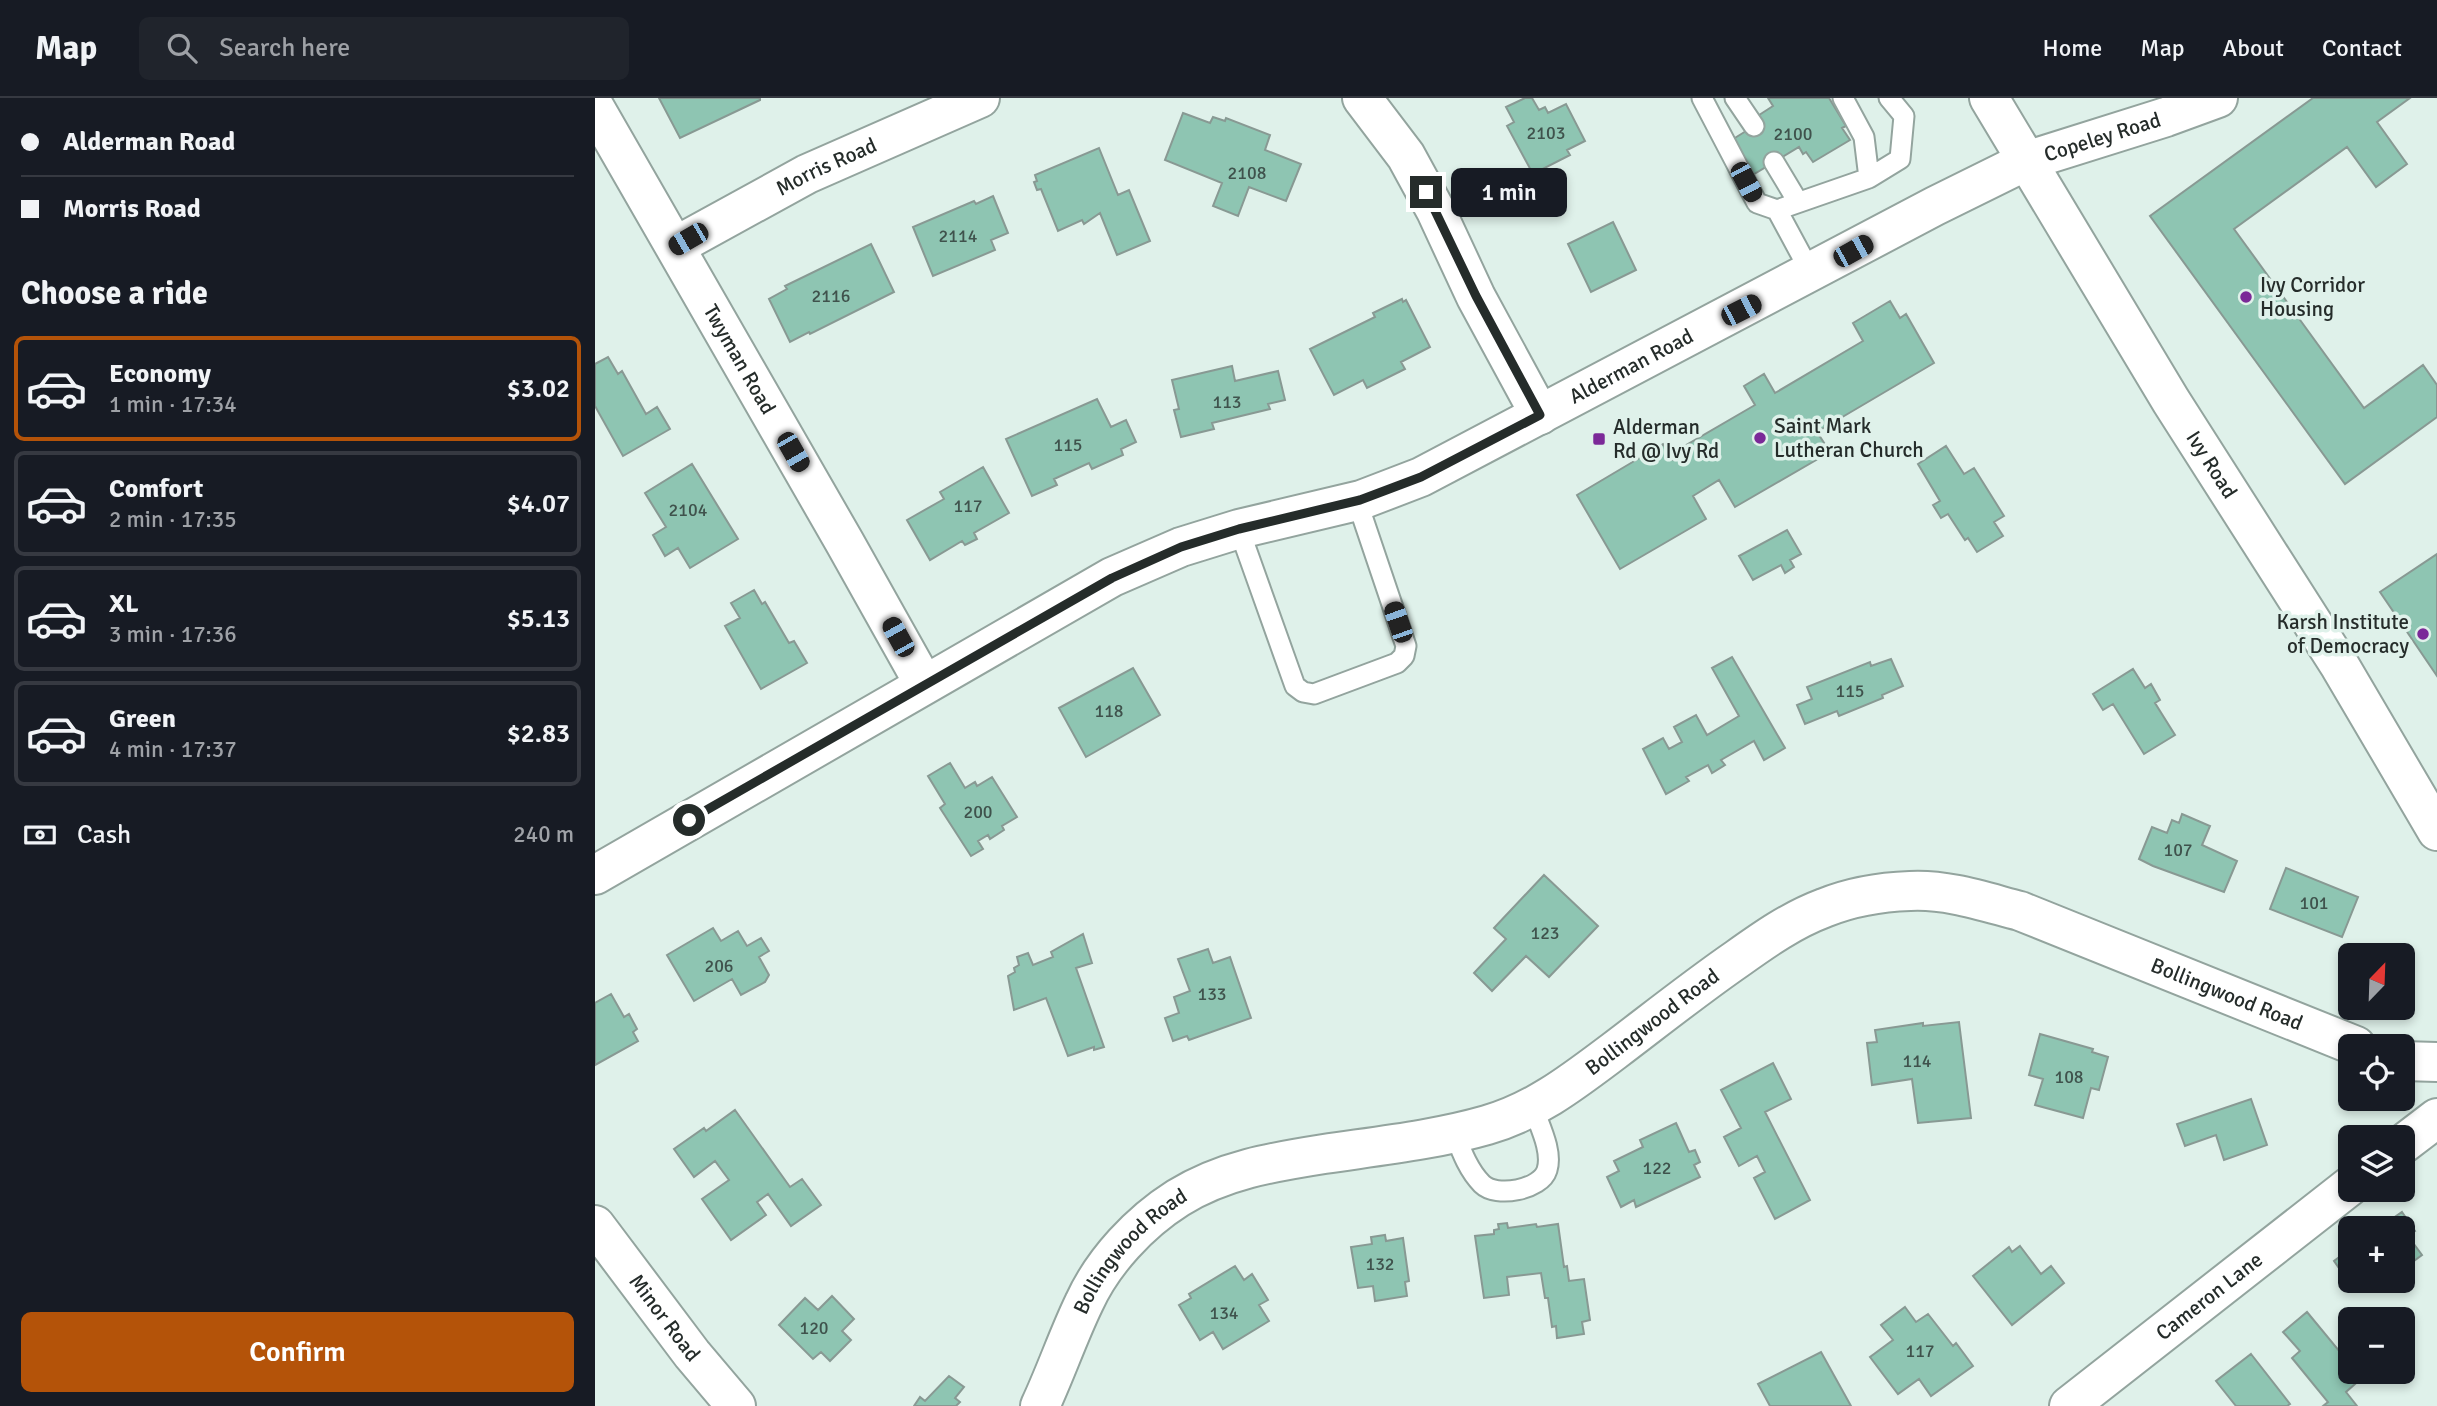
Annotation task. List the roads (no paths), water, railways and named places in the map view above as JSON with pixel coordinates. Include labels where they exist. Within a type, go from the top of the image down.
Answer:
[{"type":"street","name":"Morris Road","points":[[675,246],[807,174],[980,98]]},
{"type":"street","points":[[1362,98],[1406,156],[1436,211],[1476,296],[1540,415]]},
{"type":"street","name":"Ivy Road","points":[[1989,98],[2200,446],[2340,666],[2437,831]]},
{"type":"street","name":"Copeley Road","points":[[2026,161],[2218,98]]},
{"type":"street","name":"Twyman Road","points":[[595,108],[924,684]]},
{"type":"street","name":"Alderman Road","points":[[595,875],[1112,578],[1181,547],[1239,529],[1357,501],[1421,477],[1934,206],[2026,161]]},
{"type":"street","name":"Bollingwood Road","points":[[1040,1406],[1084,1301],[1109,1262],[1140,1227],[1177,1199],[1210,1181],[1246,1168],[1409,1142],[1487,1125],[1533,1107],[1566,1087],[1707,980],[1784,926],[1824,907],[1868,895],[1913,890],[1965,896],[2020,911],[2338,1039]]},
{"type":"street","points":[[2415,1061],[2437,1062]]},
{"type":"street","points":[[2415,1135],[2437,1118]]},
{"type":"street","name":"Cameron Lane","points":[[2069,1406],[2338,1194]]},
{"type":"street","name":"Minor Road","points":[[595,1225],[692,1354],[737,1406]]},
{"type":"lane","points":[[1702,98],[1758,203],[1777,210],[1869,178],[1900,159],[1904,116],[1889,98]]},
{"type":"lane","points":[[1735,98],[1754,126]]},
{"type":"lane","points":[[1843,98],[1864,137],[1869,178]]},
{"type":"lane","points":[[1774,162],[1798,202]]},
{"type":"lane","points":[[1777,210],[1811,273]]},
{"type":"lane","points":[[1239,529],[1295,686],[1303,692],[1314,694],[1397,663],[1406,646],[1357,501]]},
{"type":"lane","points":[[1454,1132],[1467,1164],[1483,1186],[1504,1192],[1525,1188],[1540,1181],[1547,1172],[1549,1161],[1533,1107]]},
{"type":"place","name":"Ivy Corridor Housing","points":[[2246,297]]},
{"type":"place","name":"Saint Mark Lutheran Church","points":[[1760,438]]},
{"type":"place","name":"Alderman Rd @ Ivy Rd","points":[[1599,439]]},
{"type":"place","name":"Karsh Institute of Democracy","points":[[2423,634]]}]
